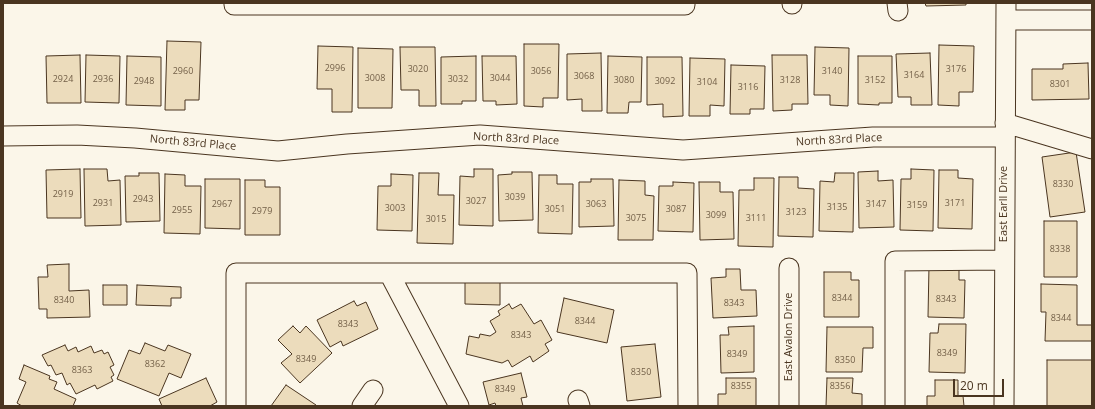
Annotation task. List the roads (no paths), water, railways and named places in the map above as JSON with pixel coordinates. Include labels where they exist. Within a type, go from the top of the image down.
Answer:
[{"type":"street","points":[[234,3],[234,5],[684,5],[684,3]]},
{"type":"street","points":[[1006,11],[1092,20]]},
{"type":"street","name":"East Earll Drive","points":[[1004,406],[1006,11]]},
{"type":"street","name":"North 83rd Place","points":[[3,136],[77,135],[135,138],[278,150],[480,135],[682,150],[1005,130],[1092,149]]},
{"type":"street","points":[[895,406],[895,261],[1004,260]]},
{"type":"street","name":"East Avalon Drive","points":[[789,268],[790,406]]},
{"type":"street","points":[[236,406],[236,273],[687,273],[688,406]]},
{"type":"street","points":[[389,273],[459,406]]},
{"type":"street","points":[[362,406],[373,390]]}]
